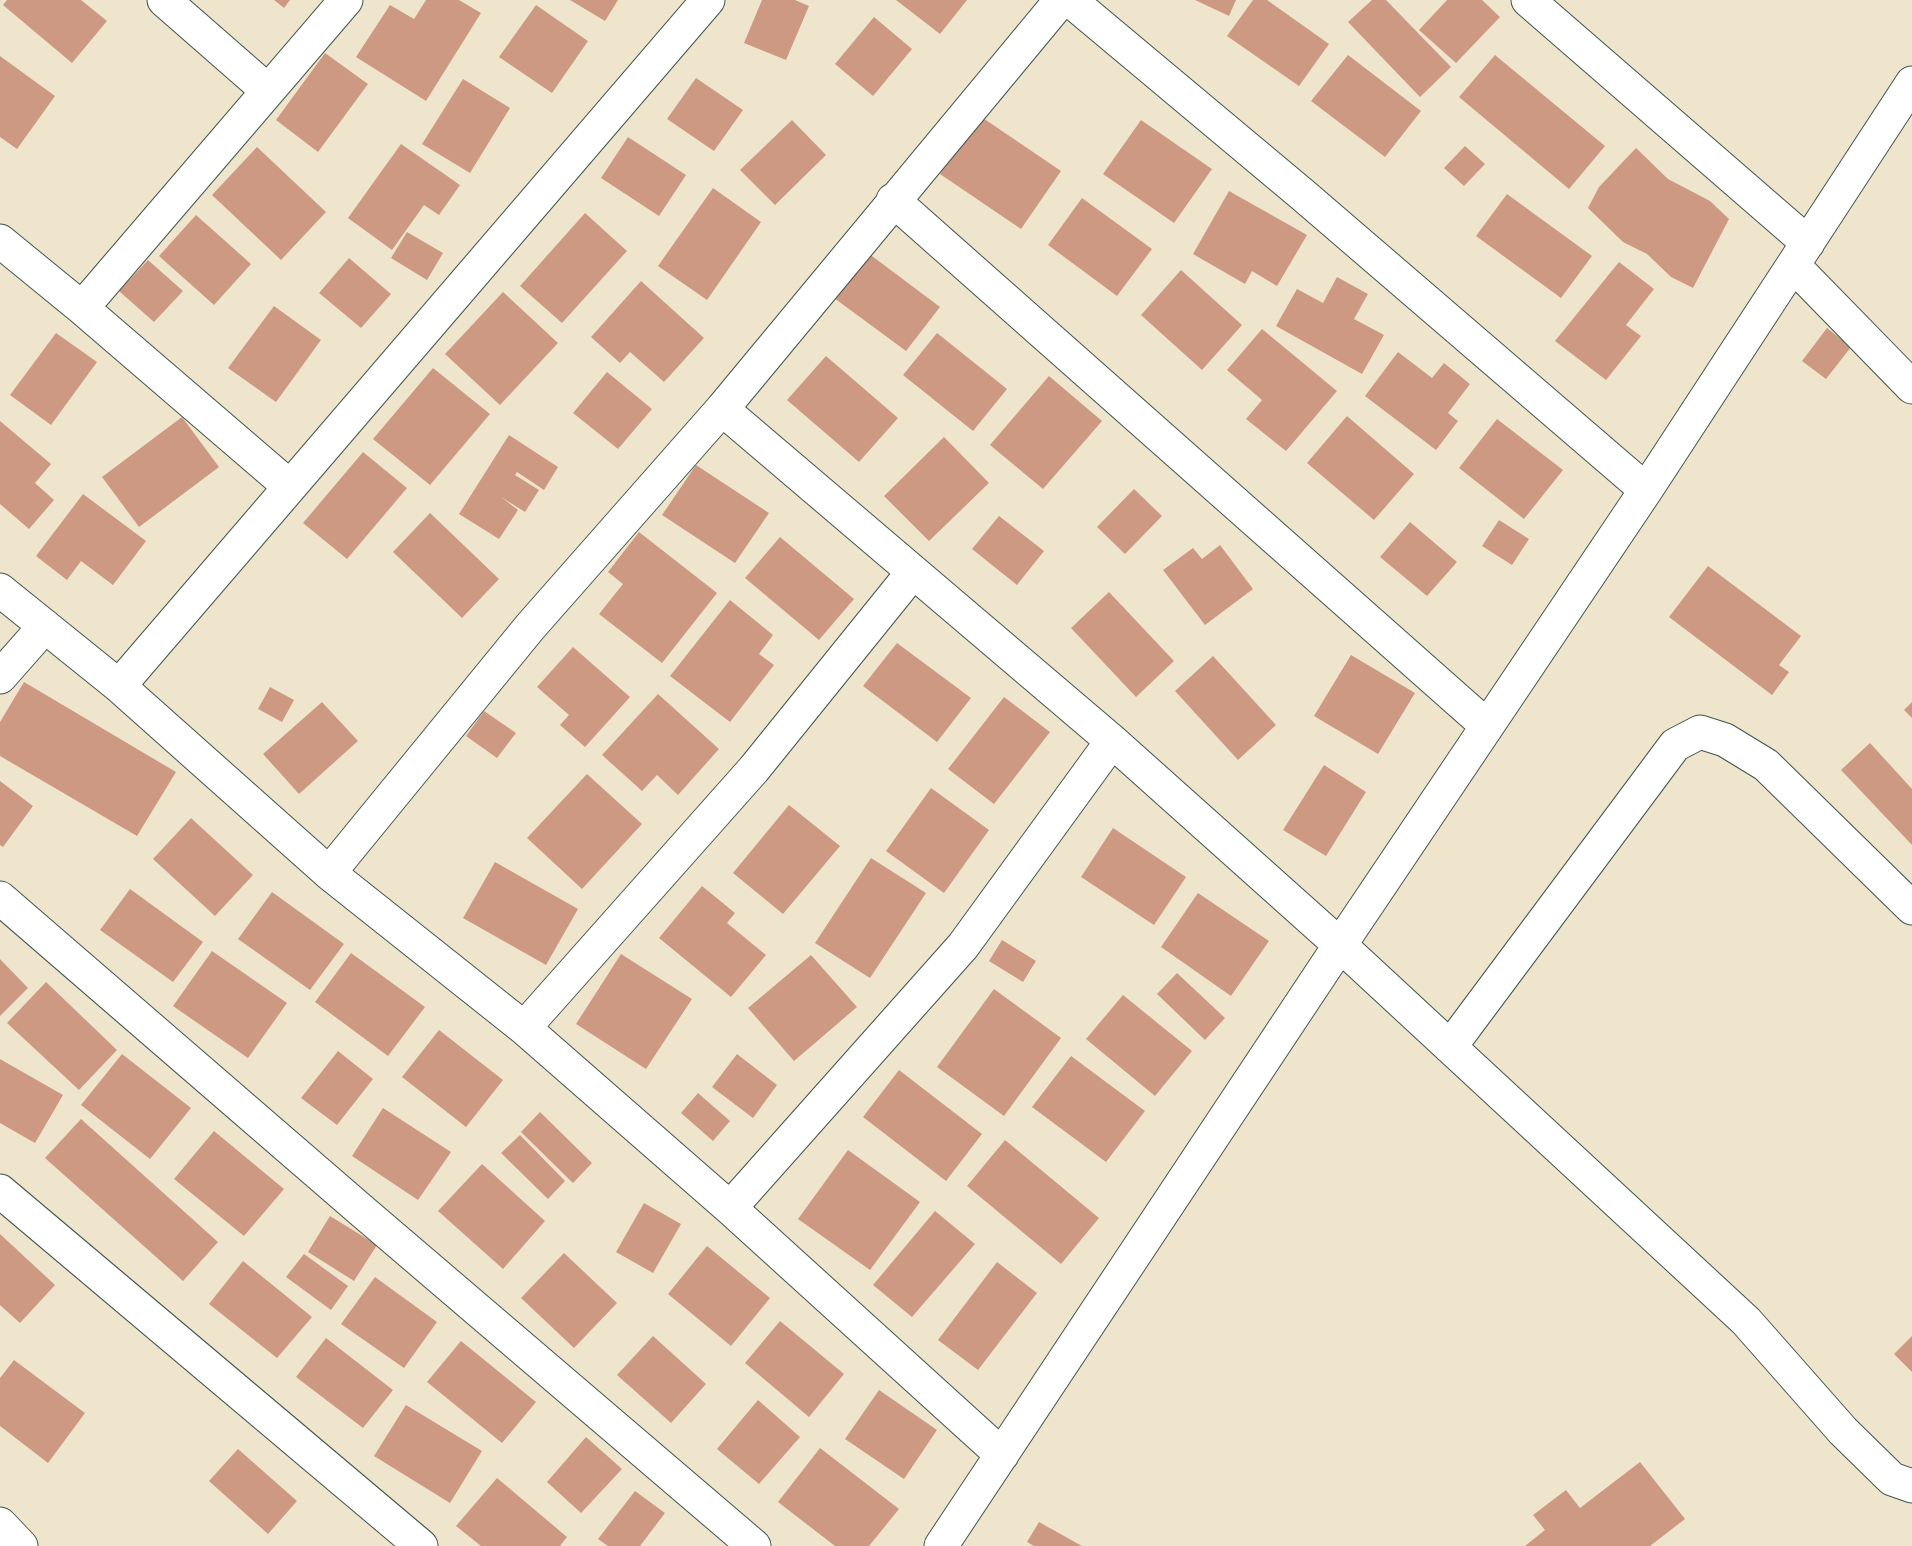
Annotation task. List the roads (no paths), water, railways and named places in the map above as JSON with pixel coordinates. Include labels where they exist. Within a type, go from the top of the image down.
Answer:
[{"type":"street","points":[[164,0],[268,91]]},
{"type":"street","points":[[82,308],[346,0]]},
{"type":"street","points":[[119,686],[708,0]]},
{"type":"street","points":[[329,873],[530,627],[722,409],[1060,0]]},
{"type":"street","points":[[1070,0],[1303,195],[1646,490]]},
{"type":"street","points":[[1528,0],[1801,254],[1912,387]]},
{"type":"street","points":[[941,1546],[1340,945],[1646,490],[1912,83]]},
{"type":"street","points":[[893,200],[1487,726]]},
{"type":"street","points":[[0,241],[82,308],[289,486]]},
{"type":"street","points":[[722,409],[1112,741],[1340,945],[1746,1321],[1843,1431],[1892,1479],[1912,1486]]},
{"type":"street","points":[[524,1028],[754,769],[913,572]]},
{"type":"street","points":[[0,590],[119,686],[329,873],[524,1028],[730,1209],[1002,1455]]},
{"type":"street","points":[[0,677],[45,626]]},
{"type":"street","points":[[1450,1047],[1675,745],[1700,732],[1725,740],[1766,765],[1912,908]]},
{"type":"street","points":[[730,1209],[963,946],[1112,741]]},
{"type":"street","points":[[0,898],[754,1546]]},
{"type":"street","points":[[0,1191],[421,1546]]},
{"type":"street","points":[[0,1524],[21,1546]]}]
